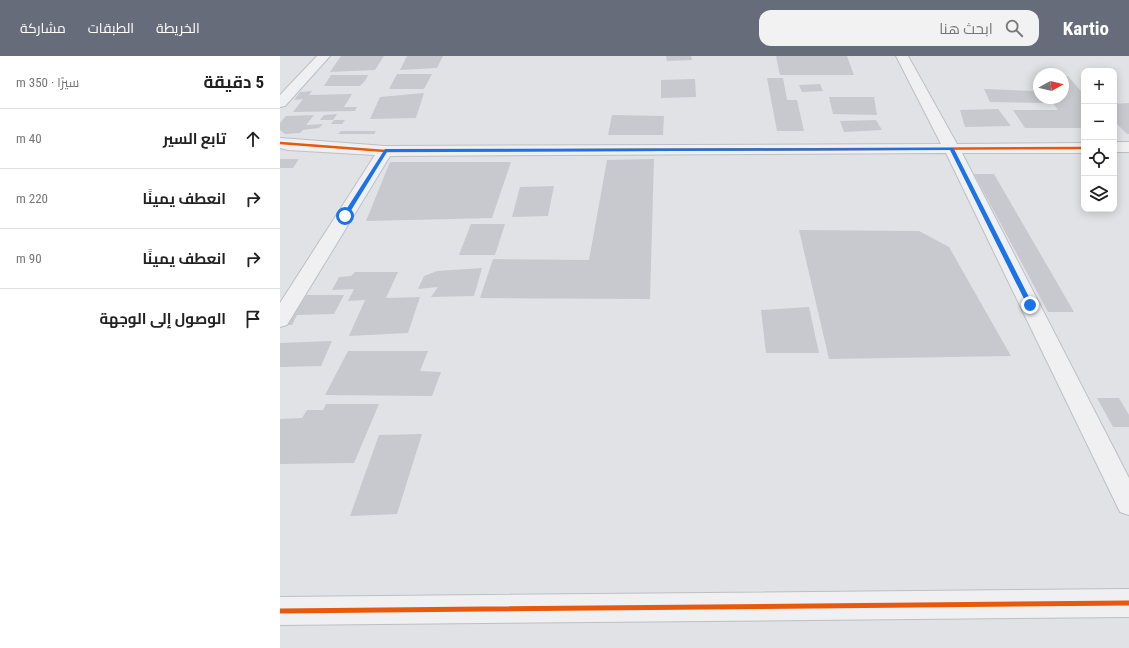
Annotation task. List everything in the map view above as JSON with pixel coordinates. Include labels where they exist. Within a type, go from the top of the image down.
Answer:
[{"type":"street","points":[[280,103],[324,56]]},
{"type":"street","points":[[902,56],[952,149],[1129,504]]},
{"type":"street","points":[[280,143],[288,145],[385,151],[1081,148]]},
{"type":"street","points":[[1117,148],[1129,147]]},
{"type":"street","points":[[280,320],[385,151]]},
{"type":"street","points":[[280,611],[1129,603]]},
{"type":"building","points":[[341,56],[384,56],[375,70],[330,72]]},
{"type":"building","points":[[407,56],[443,56],[437,68],[400,70]]},
{"type":"building","points":[[666,56],[691,56],[692,60],[667,61]]},
{"type":"building","points":[[776,56],[847,56],[854,75],[780,75]]},
{"type":"building","points":[[397,74],[432,74],[424,89],[389,89]]},
{"type":"building","points":[[331,75],[368,75],[360,86],[324,86]]},
{"type":"building","points":[[1069,77],[1081,91],[1081,128],[1025,128],[1013,110],[1058,110],[1054,104],[1069,104]]},
{"type":"building","points":[[767,78],[783,78],[787,100],[797,100],[804,131],[777,131]]},
{"type":"building","points":[[695,79],[696,97],[661,98],[661,80]]},
{"type":"building","points":[[820,84],[823,91],[802,92],[799,85]]},
{"type":"building","points":[[984,89],[1033,91],[1033,103],[990,102]]},
{"type":"building","points":[[312,91],[309,95],[352,94],[344,107],[357,107],[355,111],[293,112],[303,99],[294,100],[300,92]]},
{"type":"building","points":[[424,93],[416,118],[370,119],[380,97]]},
{"type":"building","points":[[829,97],[874,97],[877,115],[833,114]]},
{"type":"building","points":[[1129,103],[1129,134],[1127,134],[1117,124],[1117,104]]},
{"type":"building","points":[[998,109],[1011,126],[965,127],[960,110]]},
{"type":"building","points":[[337,114],[333,120],[320,120],[324,115]]},
{"type":"building","points":[[314,115],[306,125],[323,124],[319,128],[303,130],[300,133],[285,134],[280,130],[280,123],[286,116]]},
{"type":"building","points":[[612,115],[664,116],[663,135],[608,135]]},
{"type":"building","points":[[334,120],[345,120],[342,124],[331,124]]},
{"type":"building","points":[[876,120],[882,130],[844,132],[840,121]]},
{"type":"building","points":[[341,131],[376,131],[374,134],[338,134]]},
{"type":"building","points":[[280,159],[299,159],[293,168],[280,168]]},
{"type":"building","points":[[654,159],[650,299],[480,298],[493,259],[589,260],[607,160]]},
{"type":"building","points":[[390,162],[511,162],[492,218],[366,221]]},
{"type":"building","points":[[974,174],[994,174],[1074,312],[1048,312]]},
{"type":"building","points":[[554,186],[548,216],[512,217],[520,187]]},
{"type":"building","points":[[471,224],[505,224],[495,255],[459,255]]},
{"type":"building","points":[[799,230],[919,231],[949,247],[1011,356],[829,359]]},
{"type":"building","points":[[482,268],[474,296],[431,297],[438,287],[418,289],[424,276],[437,271]]},
{"type":"building","points":[[355,272],[398,272],[386,298],[420,297],[408,333],[349,336],[365,300],[348,301],[354,289],[332,290],[339,277],[351,276]]},
{"type":"building","points":[[302,295],[344,295],[334,314],[297,315],[292,325],[284,325]]},
{"type":"building","points":[[809,307],[819,353],[766,353],[761,310]]},
{"type":"building","points":[[332,341],[321,366],[280,367],[280,343]]},
{"type":"building","points":[[348,351],[428,351],[420,371],[441,372],[432,396],[325,395]]},
{"type":"building","points":[[1097,398],[1119,398],[1129,415],[1129,427],[1113,427]]},
{"type":"building","points":[[326,404],[379,404],[354,463],[280,464],[280,419],[302,418],[307,410],[323,410]]},
{"type":"building","points":[[422,434],[397,514],[350,516],[379,435]]},
{"type":"cycle path","points":[[280,143],[288,145],[385,151],[1081,148]]},
{"type":"cycle path","points":[[280,611],[1129,603]]},
{"type":"route","points":[[345,216],[385,151],[952,149],[1030,305]]}]
